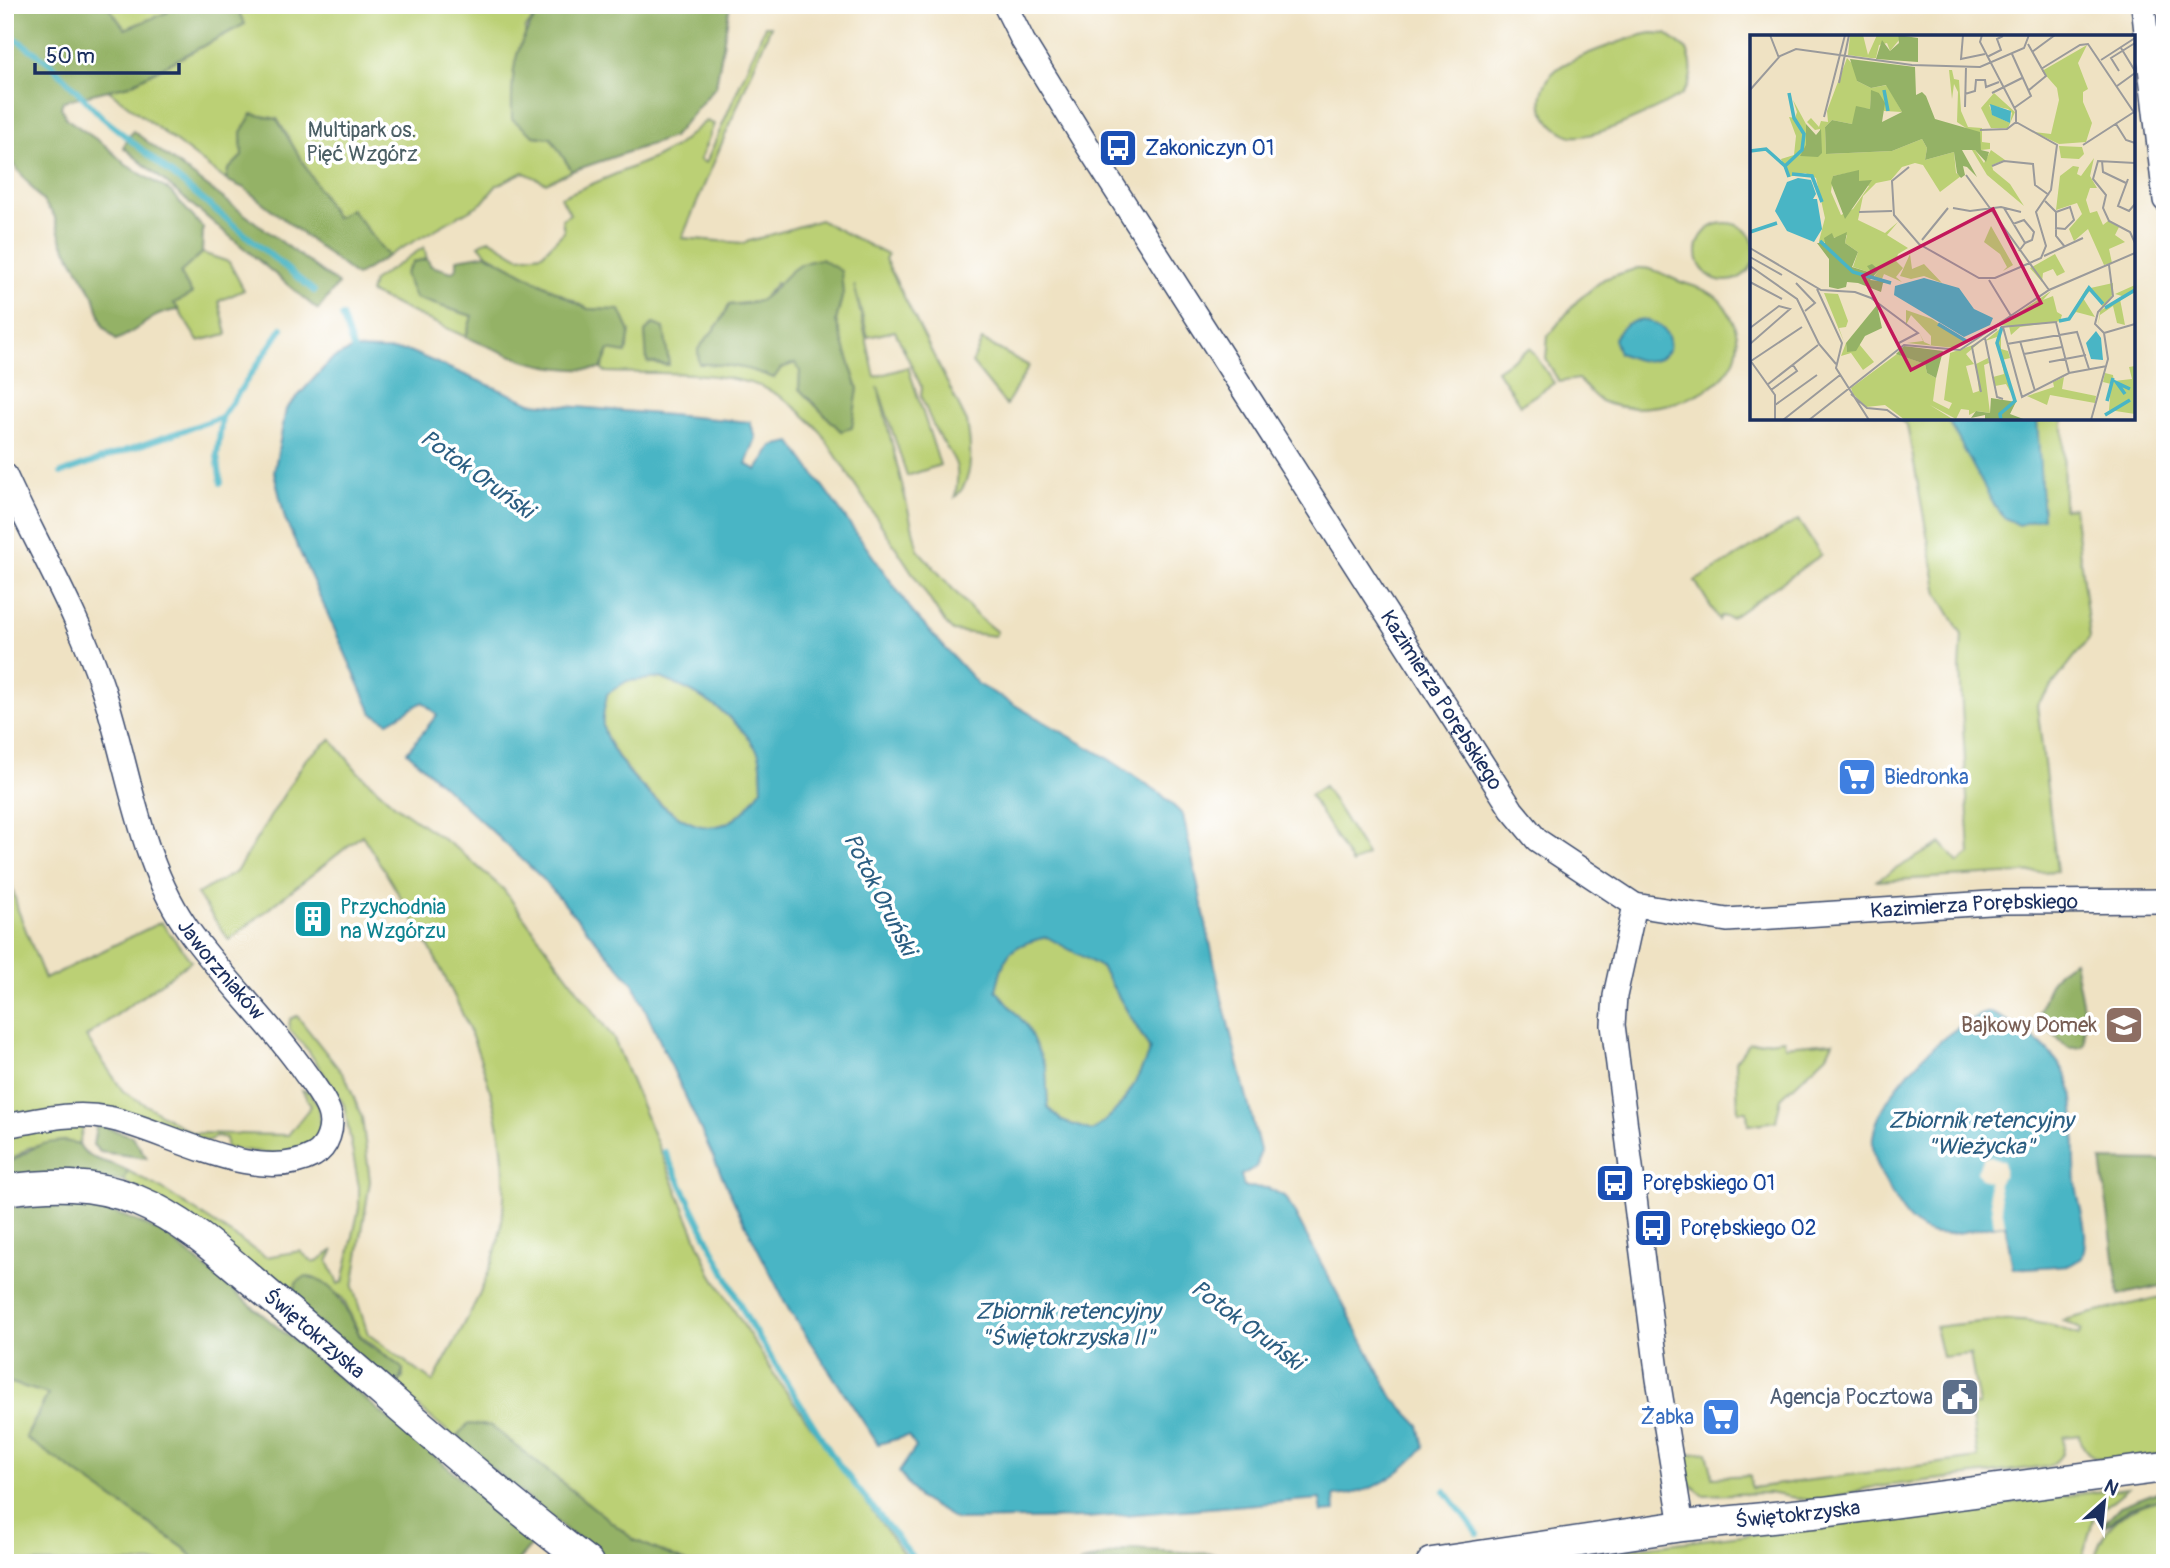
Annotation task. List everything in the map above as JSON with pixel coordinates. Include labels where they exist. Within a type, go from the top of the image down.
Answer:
[{"type":"main road","name":"Świętokrzyska","points":[[5,1190],[49,1186],[96,1189],[135,1199],[167,1216],[235,1268],[588,1563]]},
{"type":"main road","name":"Świętokrzyska","points":[[1450,1562],[1682,1526],[1823,1512],[2165,1467]]},
{"type":"street","name":"Kazimierza Porębskiego","points":[[1005,5],[1023,41],[1087,145],[1512,810],[1537,840],[1635,905],[1727,920],[2005,902],[2165,901]]},
{"type":"street","points":[[2143,5],[2165,201]]},
{"type":"street","name":"Jaworzniaków","points":[[5,475],[103,687],[153,863],[168,898],[190,933],[283,1042],[326,1104],[331,1125],[326,1143],[315,1155],[270,1163],[207,1153],[110,1118],[64,1115],[5,1126]]},
{"type":"street","points":[[1635,905],[1615,996],[1614,1025],[1658,1379],[1682,1526]]},
{"type":"green space","points":[[5,5],[107,5],[125,29],[168,12],[165,5],[235,5],[245,24],[129,85],[63,101],[61,107],[67,119],[106,146],[126,165],[170,191],[203,228],[202,253],[180,273],[192,294],[174,303],[179,310],[160,314],[116,340],[103,326],[94,296],[62,242],[54,215],[5,154]]},
{"type":"green space","points":[[107,5],[165,5],[168,12],[125,29]]},
{"type":"green space","name":"Multipark os. Pięć Wzgórz","points":[[235,5],[545,5],[525,29],[534,136],[551,138],[572,171],[546,183],[523,172],[497,185],[482,203],[388,256],[351,209],[336,219],[277,119],[241,132],[242,156],[228,170],[226,180],[108,90],[129,85],[244,24]]},
{"type":"green space","points":[[545,5],[730,5],[716,86],[673,137],[572,171],[551,138],[534,136],[512,119],[512,86],[516,58],[526,32]]},
{"type":"green space","points":[[765,26],[771,26],[682,238],[743,243],[820,220],[888,255],[885,259],[967,422],[970,441],[969,472],[955,497],[956,464],[931,421],[921,395],[922,388],[895,331],[868,337],[854,285],[875,377],[908,367],[940,465],[907,476],[878,387],[918,550],[976,615],[997,632],[995,636],[953,631],[945,623],[820,431],[788,402],[760,386],[715,376],[605,372],[601,369],[609,350],[626,352],[630,332],[620,311],[588,309],[487,254],[479,245],[489,239],[519,257],[542,254],[564,232],[562,219],[570,214],[561,197],[675,147],[706,121],[714,124],[700,160],[706,163]],"holes":[[[776,283],[843,293],[836,321],[858,389],[841,431],[799,389],[800,371],[795,363],[781,368],[774,378],[738,367],[700,364],[698,350],[721,321],[729,305],[761,301]],[[653,324],[663,328],[669,365],[648,362],[645,332]]]},
{"type":"green space","points":[[1652,33],[1666,34],[1687,50],[1691,73],[1682,94],[1612,128],[1583,136],[1568,135],[1549,120],[1541,101],[1546,83],[1557,69],[1603,48]]},
{"type":"green space","points":[[252,114],[277,119],[336,218],[351,209],[388,256],[356,276],[244,188],[226,180],[228,170],[242,156],[241,132]]},
{"type":"green space","points":[[133,131],[338,284],[318,310],[123,147]]},
{"type":"green space","points":[[1720,223],[1732,223],[1747,231],[1750,236],[1750,268],[1747,273],[1732,281],[1720,281],[1705,273],[1697,258],[1697,246],[1705,231]]},
{"type":"green space","points":[[424,247],[427,259],[413,262],[415,298],[472,316],[466,337],[370,293],[373,281]]},
{"type":"green space","points":[[202,253],[229,262],[244,290],[219,301],[227,334],[198,341],[174,303],[192,294],[180,272]]},
{"type":"green space","points":[[487,254],[588,309],[620,310],[630,332],[626,353],[609,350],[601,369],[547,366],[516,358],[466,337],[472,316],[415,298],[405,274],[413,262],[427,259],[431,266],[452,272],[457,267],[457,259]]},
{"type":"green space","points":[[821,259],[841,271],[843,293],[836,321],[858,389],[852,428],[841,431],[799,389],[800,371],[795,363],[781,368],[774,378],[738,367],[699,364],[698,349],[721,321],[729,305],[759,301],[793,269]]},
{"type":"green space","points":[[1638,268],[1656,271],[1715,296],[1734,324],[1737,347],[1730,367],[1715,383],[1670,404],[1645,408],[1621,407],[1601,401],[1578,379],[1559,382],[1546,359],[1548,336],[1577,301],[1604,279]]},
{"type":"green space","points":[[653,324],[664,328],[669,365],[647,362],[645,332]]},
{"type":"green space","points":[[982,340],[1029,366],[1006,405],[972,363]]},
{"type":"green space","points":[[1530,348],[1554,383],[1520,405],[1497,370]]},
{"type":"green space","points":[[1900,420],[2063,420],[2064,509],[2074,508],[2090,637],[2037,705],[2057,871],[1875,881],[1941,843],[1958,863],[1970,854],[1960,669],[1962,635],[1938,594],[1907,425]]},
{"type":"green space","points":[[1798,520],[1821,555],[1731,618],[1721,616],[1719,620],[1695,581]]},
{"type":"green space","points":[[661,678],[715,706],[738,726],[759,754],[762,788],[740,815],[726,824],[708,827],[693,824],[677,815],[630,772],[608,740],[603,726],[607,693],[627,681]]},
{"type":"green space","points":[[331,739],[358,772],[396,806],[460,851],[503,889],[614,1039],[711,1273],[777,1379],[910,1563],[688,1563],[634,1540],[491,1426],[458,1434],[472,1452],[393,1386],[403,1378],[403,1369],[360,1335],[343,1299],[320,1280],[293,1302],[124,1181],[128,1171],[162,1189],[266,1257],[300,1251],[314,1263],[334,1250],[328,1261],[338,1284],[343,1282],[359,1208],[359,1187],[344,1105],[308,1050],[289,1029],[290,1019],[297,1016],[346,1078],[362,1118],[370,1181],[353,1288],[368,1334],[433,1382],[473,1307],[490,1268],[501,1227],[504,1176],[498,1124],[485,1072],[466,1021],[416,923],[362,835],[229,940],[197,894],[236,872],[306,759]]},
{"type":"green space","points":[[1324,786],[1367,855],[1352,864],[1310,795]]},
{"type":"green space","points":[[5,858],[18,910],[45,979],[161,922],[191,961],[86,1037],[123,1091],[192,1133],[288,1135],[311,1106],[302,1090],[309,1092],[318,1105],[321,1132],[312,1145],[293,1153],[270,1153],[226,1148],[226,1138],[216,1136],[208,1141],[148,1122],[5,1119]]},
{"type":"green space","points":[[1047,937],[1101,967],[1150,1050],[1120,1105],[1092,1131],[1062,1121],[1048,1108],[1046,1068],[996,990],[1002,967],[1011,953],[1024,944]]},
{"type":"green space","points":[[2074,961],[2083,1007],[2085,1043],[2082,1047],[2069,1048],[2044,1027],[2039,1016],[2054,977]]},
{"type":"green space","points":[[1784,1039],[1785,1046],[1833,1042],[1827,1055],[1781,1098],[1776,1121],[1748,1125],[1747,1111],[1738,1111],[1736,1061],[1749,1043]]},
{"type":"green space","points":[[84,1122],[79,1144],[64,1141],[28,1148],[5,1165],[5,1135]]},
{"type":"green space","points":[[102,1126],[132,1136],[147,1158],[100,1152],[93,1145],[96,1127]]},
{"type":"green space","points":[[64,1141],[79,1144],[88,1155],[128,1171],[124,1181],[5,1178],[5,1165],[32,1148]]},
{"type":"green space","points":[[2101,1160],[2165,1161],[2165,1285],[2119,1295]]},
{"type":"green space","points":[[70,1205],[96,1208],[120,1215],[167,1236],[536,1540],[516,1563],[199,1563],[184,1548],[26,1438],[48,1394],[5,1381],[5,1207]]},
{"type":"green space","points":[[306,1276],[334,1291],[363,1340],[403,1369],[399,1383],[393,1386],[293,1302],[296,1283]]},
{"type":"green space","points":[[2165,1296],[2165,1454],[2127,1460],[2101,1459],[2091,1455],[2083,1447],[2080,1435],[2064,1437],[2061,1454],[2057,1461],[2048,1466],[1868,1488],[1813,1501],[1768,1493],[1703,1495],[1689,1483],[1679,1456],[1707,1452],[1713,1477],[1750,1475],[1751,1488],[1978,1458],[1970,1406],[1979,1405],[1970,1354],[1942,1357],[1935,1327],[1991,1321],[2025,1321],[2079,1335],[2082,1330],[2063,1320]]},
{"type":"green space","points":[[5,1381],[48,1394],[26,1437],[184,1548],[199,1563],[5,1563]]},
{"type":"green space","points":[[469,1424],[491,1426],[634,1540],[688,1563],[612,1563],[566,1530],[472,1452],[458,1434]]},
{"type":"green space","points":[[2128,1488],[2094,1516],[2081,1563],[1512,1563]]},
{"type":"green space","points":[[2165,1489],[2165,1498],[2130,1508],[2105,1526],[2105,1522],[2120,1506]]},
{"type":"green space","points":[[2165,1498],[2165,1563],[2093,1563],[2103,1536],[2118,1518],[2138,1507]]},
{"type":"green space","points":[[1131,1549],[1216,1554],[1246,1562],[1079,1563]]},
{"type":"water","points":[[1647,320],[1657,324],[1667,334],[1669,350],[1652,361],[1619,353],[1614,339],[1620,329],[1631,322]]},
{"type":"water","name":"Zbiornik retencyjny \"Świętokrzyska II\"","points":[[353,349],[409,351],[531,403],[750,422],[756,438],[746,464],[757,470],[772,446],[791,442],[915,615],[978,684],[1104,756],[1160,793],[1183,815],[1222,999],[1260,1150],[1257,1167],[1241,1175],[1244,1187],[1268,1188],[1286,1197],[1393,1398],[1419,1425],[1424,1447],[1406,1466],[1384,1482],[1360,1492],[1334,1496],[1335,1511],[1322,1512],[1320,1499],[1087,1518],[957,1520],[919,1498],[899,1472],[916,1447],[908,1436],[878,1444],[789,1310],[736,1206],[633,983],[542,878],[407,752],[437,715],[423,702],[388,722],[372,713],[285,519],[274,472],[286,409],[332,359]],"holes":[[[661,678],[715,706],[738,726],[759,754],[762,788],[746,809],[726,824],[708,827],[693,824],[660,804],[630,773],[608,740],[603,726],[607,694],[627,681]],[[1047,937],[1101,967],[1150,1049],[1140,1073],[1121,1105],[1092,1131],[1062,1121],[1048,1108],[1046,1068],[1027,1026],[996,990],[1002,967],[1011,953],[1024,944]]]},
{"type":"water","points":[[1948,420],[2037,420],[2043,518],[2019,525],[2005,518],[1995,507]]},
{"type":"water","name":"Zbiornik retencyjny \"Wieżycka\"","points":[[1989,1012],[2015,1025],[2040,1043],[2060,1066],[2072,1092],[2076,1178],[2085,1240],[2082,1258],[2070,1265],[2013,1269],[2005,1224],[1945,1234],[1923,1230],[1908,1218],[1900,1207],[1876,1162],[1873,1137],[1878,1120],[1901,1081],[1936,1045],[1955,1030],[1973,1018]]},
{"type":"pier","points":[[1991,1156],[2004,1162],[2004,1176],[1998,1182],[2005,1224],[1994,1225],[1988,1181],[1981,1179],[1977,1171],[1983,1158]]},
{"type":"waterway","name":"Potok Oruński","points":[[5,31],[51,64],[102,117],[314,291]]},
{"type":"waterway","name":"Potok Oruński","points":[[342,316],[355,354]]},
{"type":"waterway","points":[[221,483],[217,456],[222,417],[282,328]]},
{"type":"waterway","points":[[61,473],[222,417]]},
{"type":"waterway","points":[[665,1152],[749,1322],[836,1461],[917,1563]]},
{"type":"waterway","name":"Potok Oruński","points":[[1445,1491],[1478,1534]]},
{"type":"place","name":"Zakoniczyn 01","points":[[1118,148]]},
{"type":"place","name":"Biedronka","points":[[1857,777]]},
{"type":"place","name":"Przychodnia na Wzgórzu","points":[[313,919]]},
{"type":"place","name":"Bajkowy Domek","points":[[2124,1025]]},
{"type":"place","name":"Porębskiego 01","points":[[1615,1183]]},
{"type":"place","name":"Porębskiego 02","points":[[1653,1228]]},
{"type":"place","name":"Agencja Pocztowa","points":[[1960,1397]]},
{"type":"place","name":"Żabka","points":[[1721,1417]]}]
